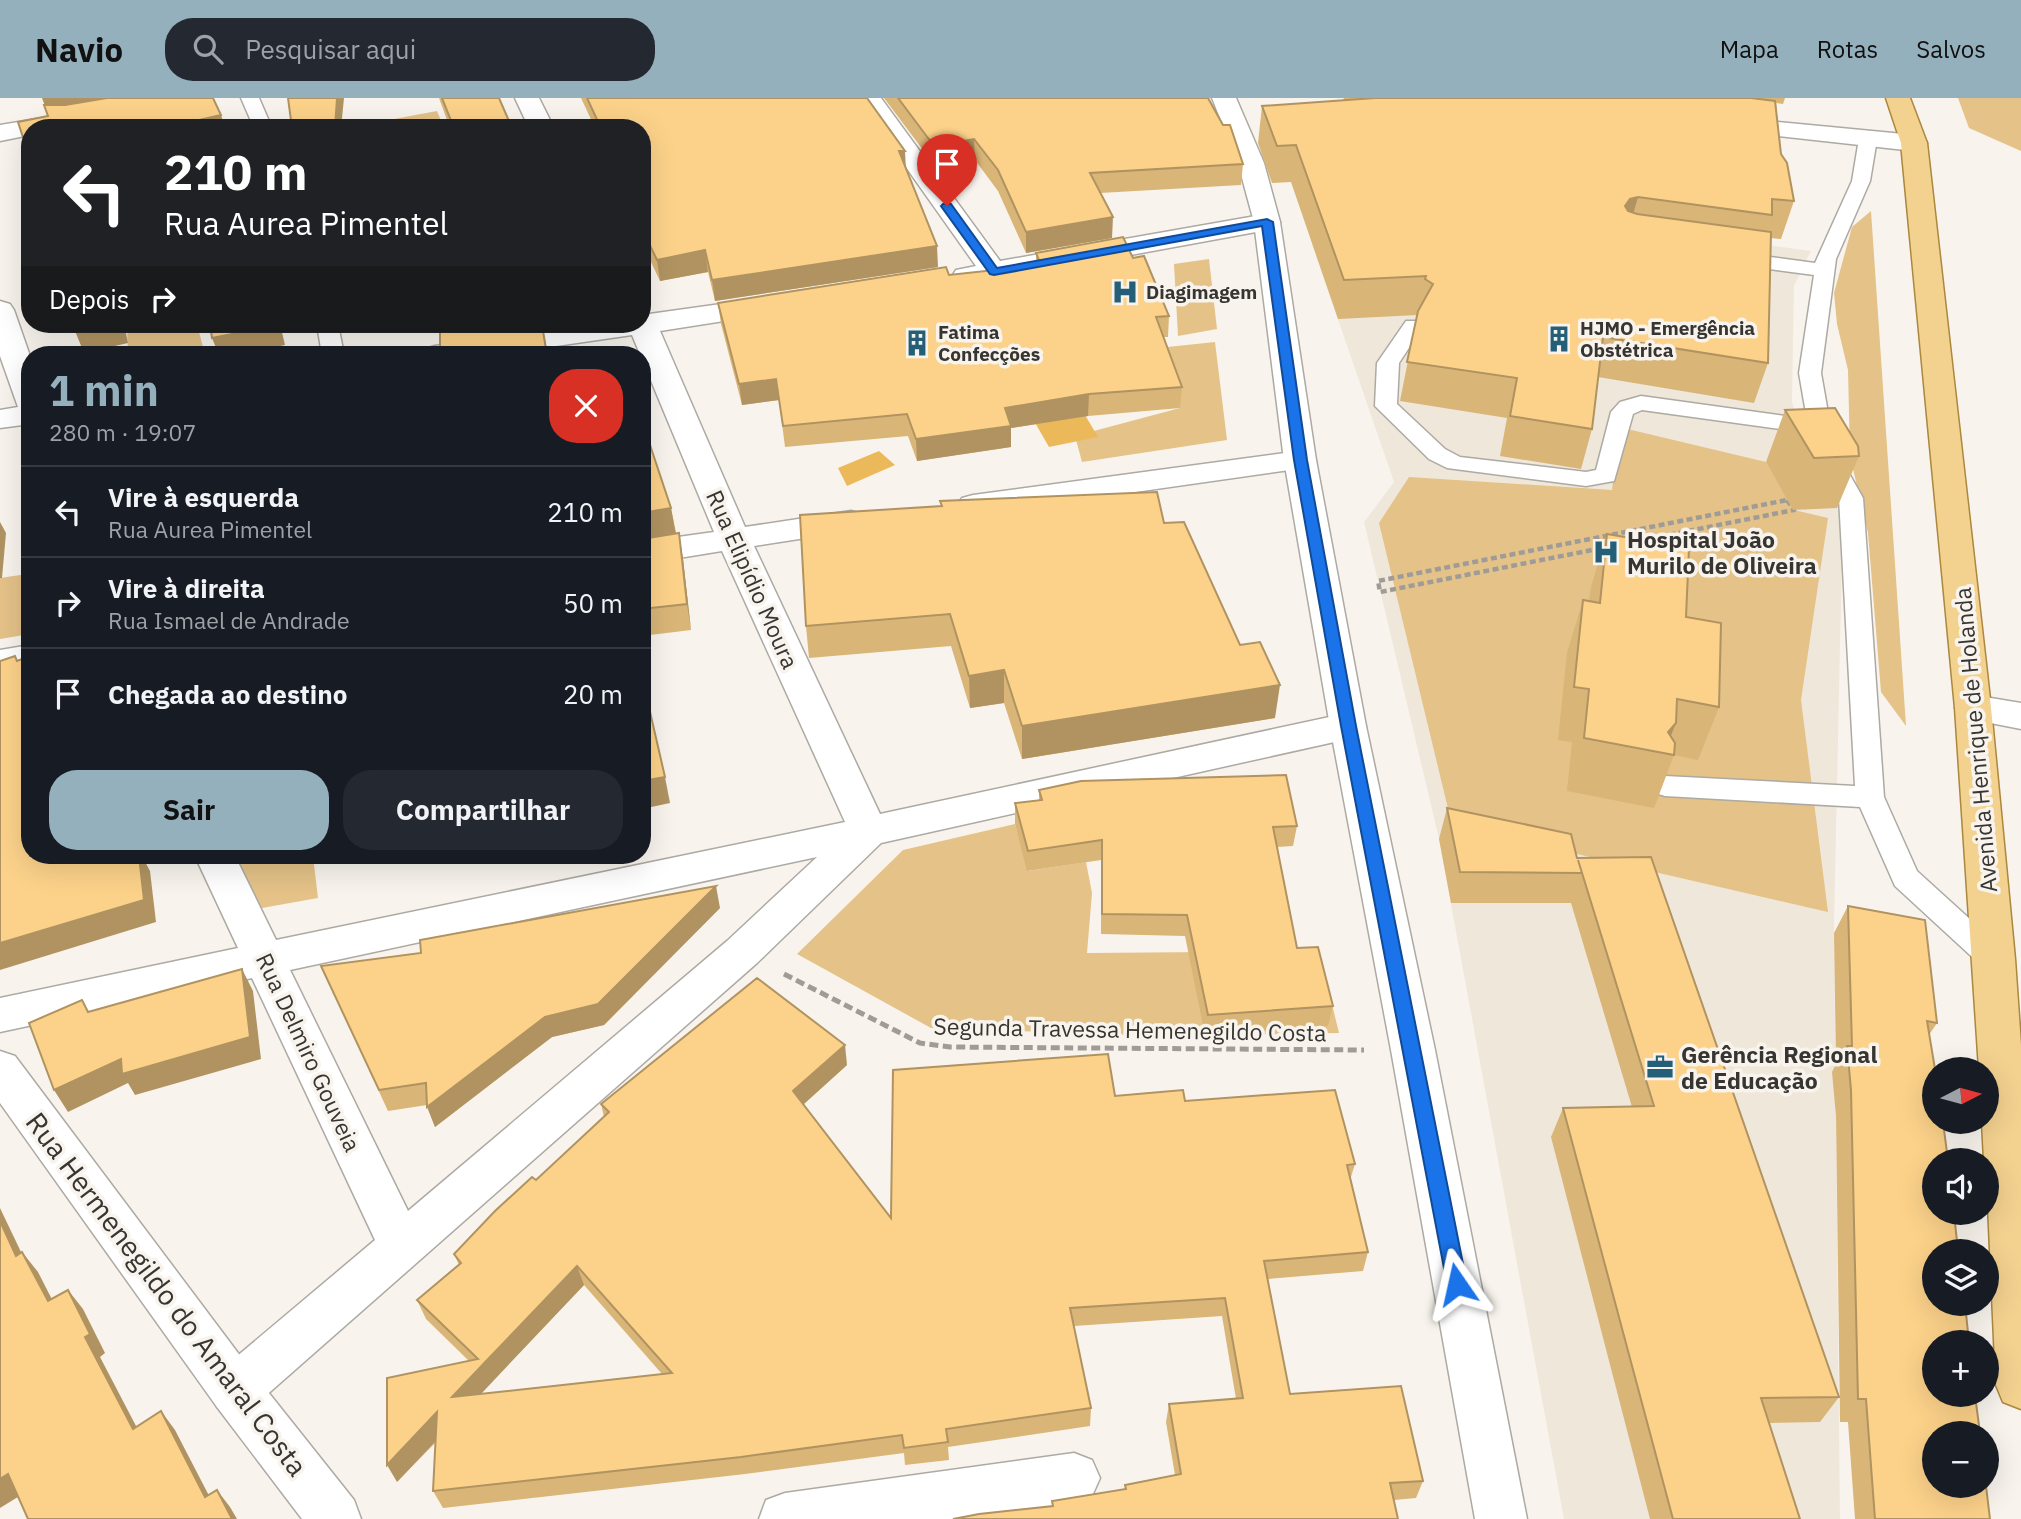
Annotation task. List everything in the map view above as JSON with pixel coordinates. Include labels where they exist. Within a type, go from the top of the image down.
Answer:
[{"type":"main road","name":"Avenida Henrique de Holanda","points":[[1898,98],[1914,143],[1973,708],[1994,959],[2021,1385]]},
{"type":"street","points":[[527,98],[538,119]]},
{"type":"street","points":[[869,98],[994,272]]},
{"type":"street","points":[[1224,98],[1251,163],[1267,222],[1300,460],[1348,726],[1413,1050],[1501,1519]]},
{"type":"street","points":[[84,119],[96,117]]},
{"type":"street","points":[[1702,122],[1914,143]]},
{"type":"street","points":[[0,133],[21,130]]},
{"type":"street","points":[[940,280],[1267,222]]},
{"type":"street","points":[[651,324],[792,303]]},
{"type":"street","points":[[0,310],[21,375]]},
{"type":"street","points":[[497,346],[588,333]]},
{"type":"street","name":"Rua Elipídio Moura","points":[[646,333],[733,538],[869,831]]},
{"type":"street","points":[[0,419],[21,416]]},
{"type":"street","points":[[938,509],[1300,460]]},
{"type":"street","points":[[651,552],[883,517]]},
{"type":"street","points":[[0,662],[21,658]]},
{"type":"street","points":[[1973,708],[2021,716]]},
{"type":"street","points":[[0,1015],[869,831],[1348,726]]},
{"type":"street","points":[[235,1390],[741,952],[869,831]]},
{"type":"street","name":"Rua Delmiro Gouveia","points":[[219,864],[402,1248]]},
{"type":"street","name":"Rua Hermenegildo do Amaral Costa","points":[[0,1069],[235,1390],[335,1519]]},
{"type":"street","points":[[785,1519],[1074,1478]]},
{"type":"lane","points":[[250,98],[259,119]]},
{"type":"lane","points":[[1868,139],[1861,181],[1823,270],[1810,373],[1823,447],[1851,498],[1870,797],[1905,878],[1994,959]]},
{"type":"lane","points":[[1719,256],[1823,270]]},
{"type":"lane","points":[[1413,325],[1388,363],[1386,406],[1437,454],[1455,463],[1586,479],[1606,477],[1622,412],[1641,403],[1818,427]]},
{"type":"lane","points":[[1665,786],[1870,797]]},
{"type":"path","points":[[1787,500],[1794,510],[1434,582],[1380,592],[1378,581],[1391,578],[1787,500]]},
{"type":"path","name":"Segunda Travessa Hemenegildo Costa","points":[[741,952],[920,1043],[950,1047],[1413,1050]]},
{"type":"shaded area","points":[[1958,98],[2021,98],[2021,151],[1969,128]]},
{"type":"shaded area","points":[[437,111],[440,119],[394,119]]},
{"type":"shaded area","points":[[1871,211],[1906,726],[1881,692],[1868,533],[1850,456],[1848,370],[1837,324],[1834,293],[1852,227]]},
{"type":"shaded area","points":[[1521,212],[1811,251],[1794,286],[1792,402],[1805,443],[1843,508],[1834,924],[1840,1519],[1564,1519],[1439,839],[1364,522],[1394,482],[1312,244]]},
{"type":"shaded area","points":[[1209,259],[1217,329],[1178,336],[1174,264]]},
{"type":"shaded area","points":[[127,333],[199,333],[203,346],[128,346]]},
{"type":"shaded area","points":[[1215,342],[1227,440],[1082,462],[1075,436],[1180,408],[1158,348]]},
{"type":"shaded area","points":[[1075,398],[1098,437],[1049,447],[1026,407]]},
{"type":"shaded area","points":[[1619,427],[1766,462],[1794,510],[1828,518],[1801,700],[1828,912],[1452,825],[1379,523],[1409,477],[1612,490]]},
{"type":"shaded area","points":[[879,451],[895,465],[847,486],[838,468]]},
{"type":"shaded area","points":[[21,575],[21,636],[0,639],[0,578]]},
{"type":"shaded area","points":[[1015,824],[1028,871],[1086,862],[1092,893],[1087,953],[1319,951],[1339,1033],[1161,1036],[931,1028],[797,954],[903,850]]},
{"type":"shaded area","points":[[238,864],[314,864],[318,898],[262,908],[250,891]]},
{"type":"building","points":[[107,98],[213,98],[221,115],[203,119],[33,119],[48,116],[44,105],[65,105]]},
{"type":"building","points":[[288,98],[337,98],[336,119],[291,119]]},
{"type":"building","points":[[442,98],[499,98],[508,119],[450,119]]},
{"type":"building","points":[[587,98],[867,98],[905,151],[899,151],[937,246],[712,280],[705,250],[657,260],[651,248],[651,119],[597,119]]},
{"type":"building","points":[[898,98],[1208,98],[1223,125],[1230,125],[1243,164],[1090,173],[1113,217],[1026,232],[998,170],[974,139],[934,146]]},
{"type":"building","points":[[1375,98],[1751,98],[1775,101],[1781,154],[1787,163],[1794,201],[1772,199],[1772,215],[1638,197],[1630,199],[1625,206],[1628,211],[1637,214],[1771,232],[1768,363],[1603,337],[1592,429],[1510,416],[1517,378],[1407,362],[1418,311],[1433,284],[1425,279],[1426,276],[1344,280],[1296,145],[1277,146],[1262,106]]},
{"type":"building","points":[[1123,237],[1133,258],[1144,256],[1169,316],[1156,317],[1182,387],[1089,394],[1005,408],[1011,426],[916,439],[907,414],[783,426],[776,379],[739,384],[718,303],[946,267],[949,275],[1041,265],[1036,253]]},
{"type":"building","points":[[211,333],[237,333],[212,338]]},
{"type":"building","points":[[440,333],[543,333],[546,346],[440,346]]},
{"type":"building","points":[[1835,408],[1858,446],[1859,456],[1814,458],[1785,410]]},
{"type":"building","points":[[651,448],[671,508],[651,511]]},
{"type":"building","points":[[1157,492],[1164,523],[1184,522],[1240,645],[1260,642],[1280,685],[1022,726],[1004,670],[969,676],[950,614],[806,626],[800,515],[942,506],[940,501]]},
{"type":"building","points":[[679,533],[687,604],[651,608],[651,538]]},
{"type":"building","points":[[1607,534],[1689,548],[1686,617],[1721,623],[1719,707],[1677,699],[1676,723],[1668,732],[1675,743],[1674,755],[1584,738],[1589,689],[1574,687],[1583,600],[1600,603]]},
{"type":"building","points":[[15,656],[17,661],[21,659],[21,864],[140,864],[144,900],[0,943],[0,661]]},
{"type":"building","points":[[651,716],[665,777],[651,779]]},
{"type":"building","points":[[1286,775],[1297,826],[1273,827],[1297,948],[1318,947],[1333,1006],[1208,1015],[1187,915],[1102,914],[1102,840],[1028,851],[1015,803],[1042,800],[1039,790],[1081,781]]},
{"type":"building","points":[[1447,808],[1571,834],[1577,858],[1651,857],[1839,1397],[1761,1398],[1800,1519],[1673,1519],[1563,1108],[1654,1106],[1578,860],[1582,873],[1460,872]]},
{"type":"building","points":[[716,886],[598,1004],[545,1017],[427,1107],[426,1083],[379,1090],[321,966],[421,953],[420,940]]},
{"type":"building","points":[[1848,906],[1925,920],[1937,1023],[1927,1021],[1933,1057],[1922,1057],[1922,1134],[1945,1134],[1946,1148],[1922,1148],[1922,1225],[1955,1225],[1957,1239],[1922,1239],[1922,1316],[1966,1316],[1968,1330],[1922,1330],[1922,1407],[1977,1407],[1978,1421],[1922,1421],[1922,1498],[1987,1498],[1990,1519],[1875,1519],[1866,1399],[1858,1399],[1851,1090],[1847,1046],[1852,1046]]},
{"type":"building","points":[[242,969],[250,1037],[122,1074],[121,1059],[54,1090],[29,1023],[82,1000],[88,1012]]},
{"type":"building","points":[[757,978],[845,1045],[793,1091],[891,1218],[893,1070],[1108,1054],[1115,1096],[1183,1090],[1185,1101],[1335,1090],[1355,1164],[1347,1165],[1368,1252],[1264,1261],[1290,1394],[1401,1386],[1423,1481],[1390,1483],[1398,1519],[953,1519],[1053,1506],[1052,1501],[1126,1489],[1125,1485],[1181,1474],[1169,1404],[1243,1398],[1225,1298],[1070,1308],[1091,1408],[946,1429],[948,1442],[904,1448],[902,1435],[741,1457],[433,1491],[437,1412],[387,1465],[387,1378],[478,1359],[417,1300],[461,1263],[454,1254],[495,1211],[532,1177],[536,1180],[609,1112],[601,1104]],"holes":[[[577,1266],[672,1373],[452,1397]]]},
{"type":"building","points":[[0,1221],[16,1256],[22,1252],[48,1301],[68,1290],[90,1334],[85,1337],[133,1429],[161,1411],[205,1497],[217,1490],[232,1519],[28,1519],[8,1474],[0,1479]]},
{"type":"place","name":"Diagimagem","points":[[1125,292]]},
{"type":"place","name":"HJMO - Emergência Obstétrica","points":[[1559,339]]},
{"type":"place","name":"Fatima Confecções","points":[[917,343]]},
{"type":"place","name":"Hospital João Murilo de Oliveira","points":[[1606,552]]},
{"type":"place","name":"Gerência Regional de Educação","points":[[1660,1067]]},
{"type":"route","points":[[947,206],[994,272],[1267,222],[1300,460],[1348,726],[1457,1284]]}]
